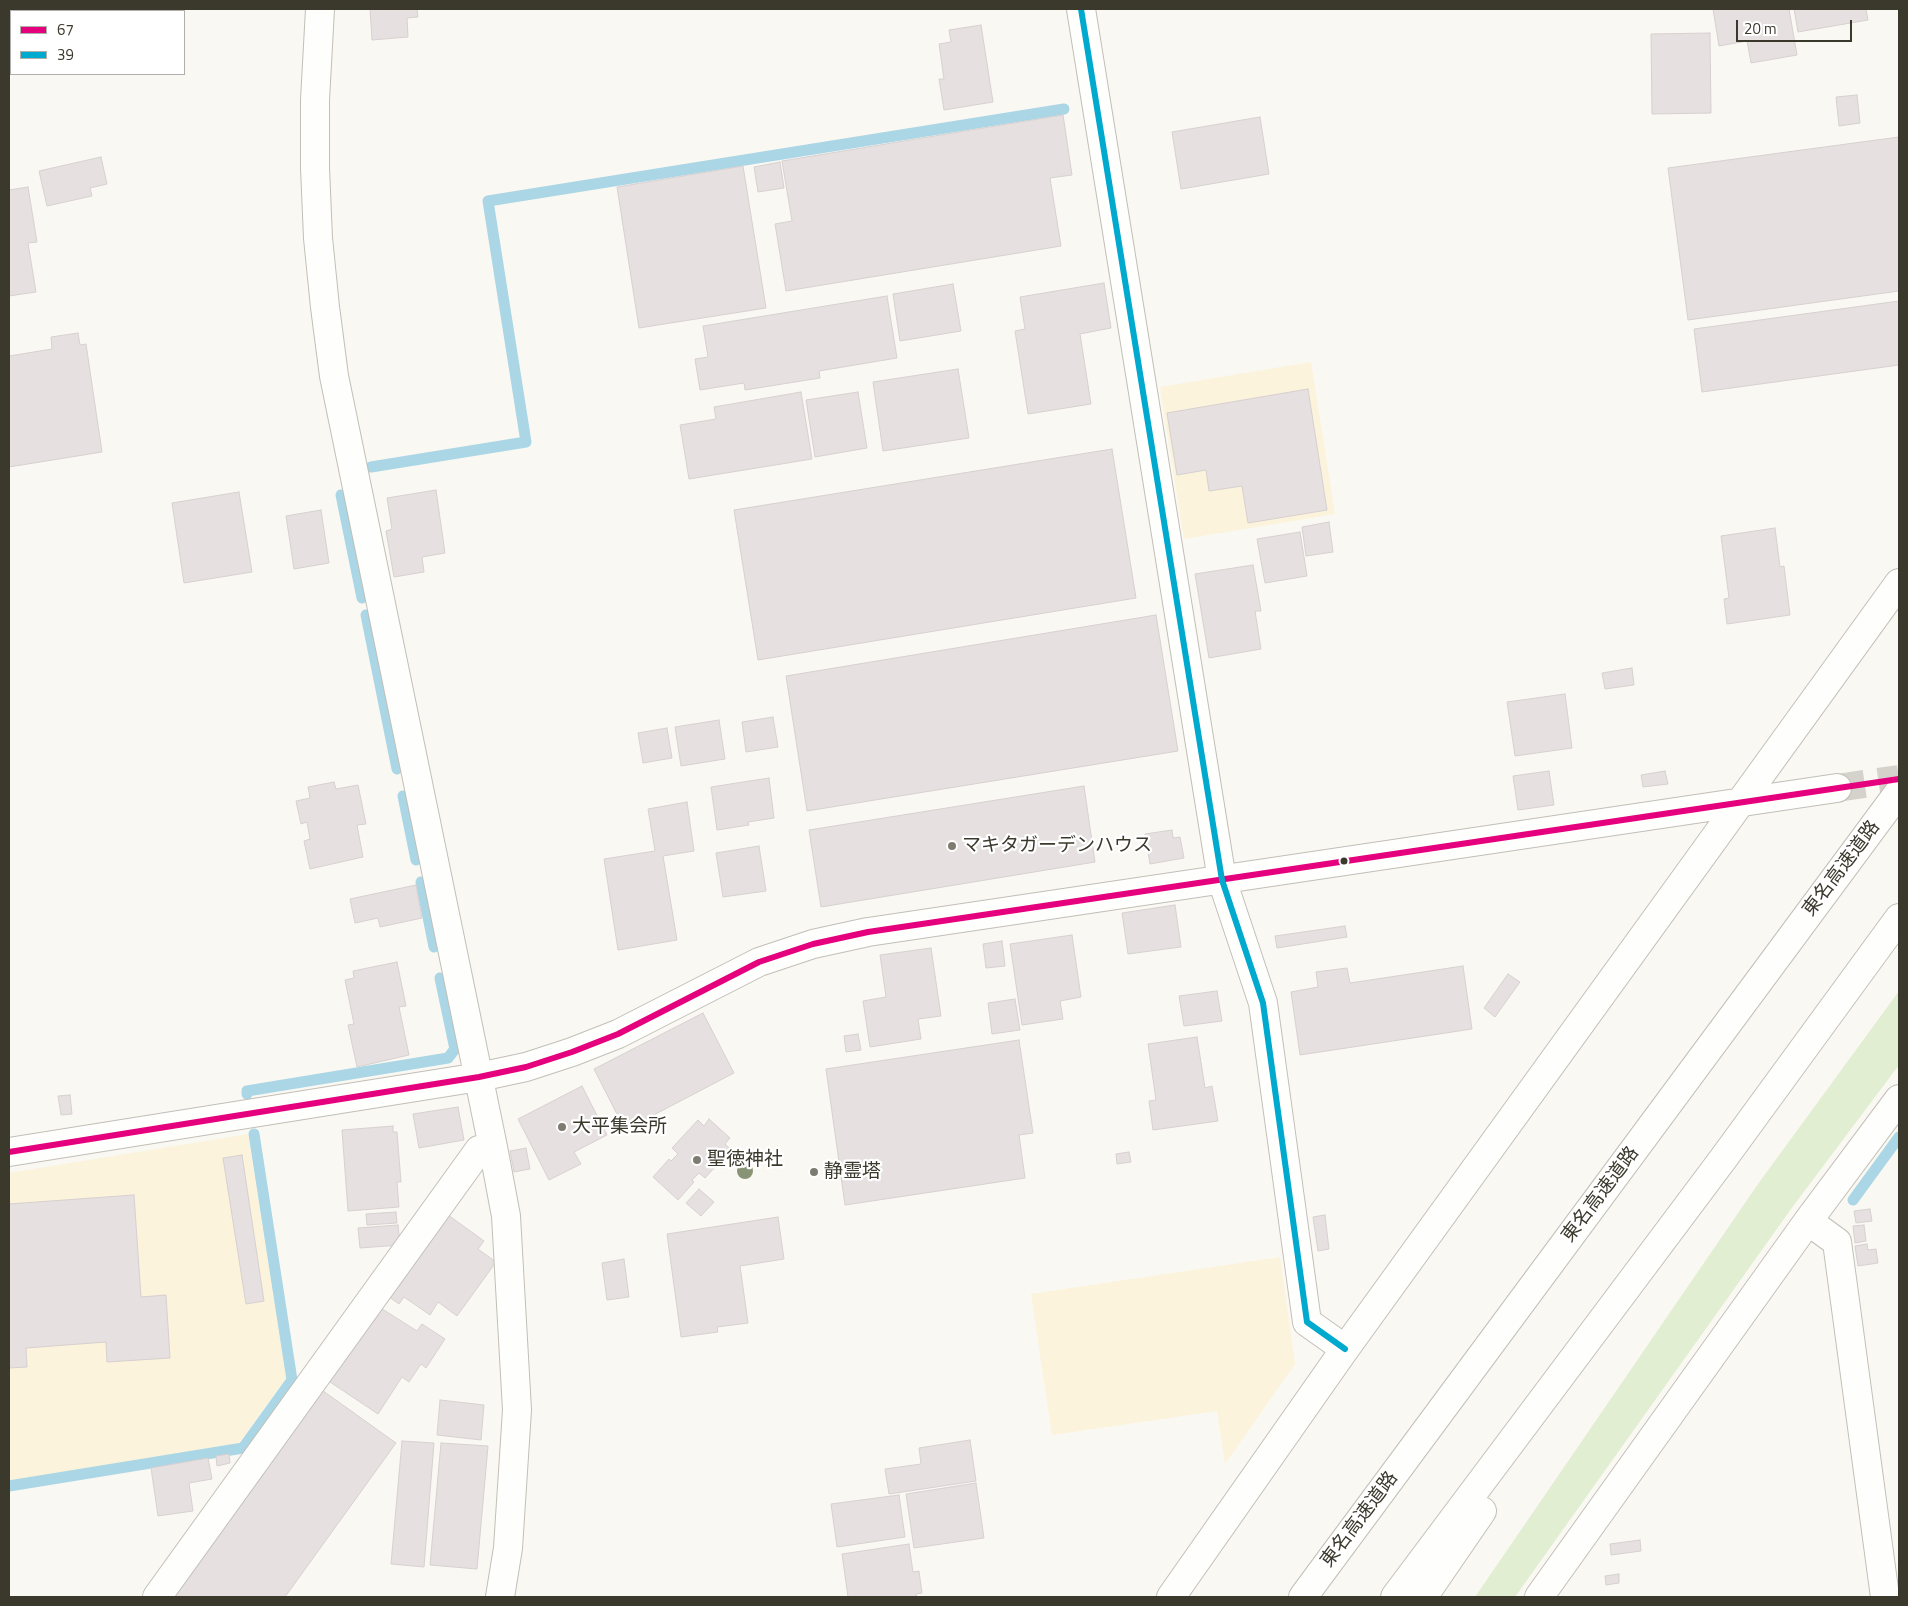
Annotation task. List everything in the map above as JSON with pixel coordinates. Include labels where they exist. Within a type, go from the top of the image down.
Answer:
[{"type":"main road","points":[[320,9],[315,100],[315,168],[318,238],[324,307],[334,376],[506,1216],[516,1410],[508,1548],[500,1597]]},
{"type":"main road","points":[[1081,9],[1222,880],[1263,1004],[1307,1322],[1345,1350]]},
{"type":"main road","points":[[1171,1597],[1345,1350],[1899,583]]},
{"type":"main road","points":[[9,1152],[479,1077],[526,1067],[618,1034],[759,962],[813,944],[868,932],[1837,788]]},
{"type":"main road","name":"東名高速道路","points":[[1302,1597],[1899,792]]},
{"type":"main road","points":[[1395,1597],[1723,1159],[1899,918]]},
{"type":"main road","points":[[1540,1597],[1808,1221],[1899,1099]]},
{"type":"main road","points":[[157,1597],[479,1150],[493,1147]]},
{"type":"main road","points":[[1423,1597],[1723,1159]]},
{"type":"main road","points":[[1808,1221],[1837,1242],[1885,1597]]},
{"type":"shaded area","points":[[1311,362],[1335,514],[1184,539],[1160,387]]},
{"type":"shaded area","points":[[248,1134],[286,1378],[239,1443],[9,1481],[9,1173]]},
{"type":"shaded area","points":[[1280,1257],[1295,1364],[1225,1464],[1217,1411],[1052,1435],[1031,1294]]},
{"type":"green space","points":[[1899,991],[1899,1065],[1791,1209],[1515,1597],[1475,1597],[1758,1184]]},
{"type":"building","points":[[370,9],[417,9],[418,17],[407,18],[408,37],[372,40]]},
{"type":"building","points":[[1713,9],[1789,9],[1797,55],[1751,63],[1747,41],[1719,46]]},
{"type":"building","points":[[1794,9],[1866,9],[1868,20],[1798,32]]},
{"type":"building","points":[[981,25],[993,102],[944,110],[939,79],[944,79],[939,44],[951,42],[949,30]]},
{"type":"building","points":[[1710,33],[1711,113],[1652,114],[1651,34]]},
{"type":"building","points":[[1857,95],[1860,123],[1839,126],[1836,97]]},
{"type":"building","points":[[1063,115],[1072,175],[1050,178],[1061,246],[786,291],[775,224],[792,221],[782,161]]},
{"type":"building","points":[[1260,117],[1269,174],[1181,189],[1172,132]]},
{"type":"building","points":[[1899,137],[1899,291],[1688,320],[1668,168]]},
{"type":"building","points":[[101,157],[107,184],[90,188],[92,196],[47,206],[39,171]]},
{"type":"building","points":[[780,162],[784,188],[758,192],[754,167]]},
{"type":"building","points":[[743,166],[766,308],[639,328],[617,187]]},
{"type":"building","points":[[28,187],[37,242],[28,243],[36,292],[9,296],[9,190]]},
{"type":"building","points":[[1104,283],[1111,328],[1080,334],[1091,404],[1028,414],[1015,331],[1025,329],[1020,297]]},
{"type":"building","points":[[953,284],[961,331],[900,341],[893,294]]},
{"type":"building","points":[[887,296],[897,358],[819,371],[820,378],[745,390],[744,383],[700,390],[695,359],[708,357],[703,326]]},
{"type":"building","points":[[1899,301],[1899,365],[1702,392],[1694,329]]},
{"type":"building","points":[[78,333],[80,345],[86,344],[102,452],[9,467],[9,356],[52,349],[51,337]]},
{"type":"building","points":[[958,369],[969,438],[883,451],[873,382]]},
{"type":"building","points":[[1308,389],[1327,510],[1248,523],[1242,486],[1209,491],[1206,470],[1177,475],[1167,413]]},
{"type":"building","points":[[801,392],[812,459],[689,479],[680,425],[716,419],[714,407]]},
{"type":"building","points":[[858,392],[867,448],[815,457],[806,400]]},
{"type":"building","points":[[1112,449],[1136,598],[758,660],[734,510]]},
{"type":"building","points":[[436,490],[445,553],[422,557],[424,572],[394,577],[386,531],[392,529],[387,498]]},
{"type":"building","points":[[239,492],[252,572],[184,583],[172,503]]},
{"type":"building","points":[[321,510],[329,563],[294,569],[286,516]]},
{"type":"building","points":[[1329,522],[1333,552],[1306,556],[1302,527]]},
{"type":"building","points":[[1775,528],[1780,567],[1784,566],[1790,615],[1727,624],[1724,599],[1729,598],[1721,536]]},
{"type":"building","points":[[1300,532],[1307,576],[1265,583],[1257,539]]},
{"type":"building","points":[[1253,565],[1261,611],[1255,611],[1261,649],[1209,658],[1195,574]]},
{"type":"building","points":[[1156,615],[1178,751],[807,811],[786,676]]},
{"type":"building","points":[[1632,668],[1634,685],[1605,689],[1602,673]]},
{"type":"building","points":[[1565,694],[1572,748],[1515,756],[1507,702]]},
{"type":"building","points":[[773,717],[778,747],[746,752],[742,722]]},
{"type":"building","points":[[719,720],[725,759],[681,766],[675,727]]},
{"type":"building","points":[[667,728],[672,758],[643,763],[638,733]]},
{"type":"building","points":[[1549,771],[1554,805],[1518,810],[1513,776]]},
{"type":"building","points":[[1665,771],[1668,784],[1643,787],[1641,775]]},
{"type":"building","points":[[769,778],[774,818],[748,822],[749,825],[717,830],[711,787]]},
{"type":"building","points":[[334,782],[336,789],[358,785],[366,824],[357,825],[363,857],[310,869],[304,841],[310,839],[307,822],[301,824],[296,801],[310,798],[308,787]]},
{"type":"building","name":"マキタガーデンハウス","points":[[1084,786],[1095,862],[821,907],[809,830]]},
{"type":"building","points":[[687,802],[694,851],[663,856],[677,940],[618,950],[604,859],[655,851],[648,809]]},
{"type":"building","points":[[1172,830],[1173,838],[1180,837],[1184,858],[1150,864],[1145,834]]},
{"type":"building","points":[[759,846],[766,891],[723,897],[716,853]]},
{"type":"building","points":[[416,885],[422,918],[380,927],[378,918],[355,923],[350,899]]},
{"type":"building","points":[[1175,905],[1181,947],[1128,954],[1122,913]]},
{"type":"building","points":[[1345,926],[1347,937],[1277,948],[1275,936]]},
{"type":"building","points":[[1072,935],[1081,997],[1060,1001],[1063,1019],[1022,1025],[1010,944]]},
{"type":"building","points":[[1002,941],[1005,966],[986,968],[983,944]]},
{"type":"building","points":[[931,948],[941,1016],[918,1019],[921,1039],[870,1047],[863,1001],[886,997],[880,955]]},
{"type":"building","points":[[397,962],[406,1006],[399,1007],[409,1055],[357,1067],[348,1025],[354,1024],[345,980],[354,978],[353,971]]},
{"type":"building","points":[[1463,966],[1472,1029],[1300,1055],[1291,992],[1318,987],[1316,972],[1347,968],[1350,983]]},
{"type":"building","points":[[1508,974],[1520,982],[1495,1017],[1484,1008]]},
{"type":"building","points":[[1217,991],[1222,1021],[1184,1026],[1179,996]]},
{"type":"building","points":[[1015,999],[1020,1030],[992,1034],[988,1003]]},
{"type":"building","points":[[703,1013],[734,1073],[625,1130],[594,1069]]},
{"type":"building","points":[[858,1034],[861,1050],[846,1052],[844,1036]]},
{"type":"building","points":[[1197,1037],[1205,1088],[1212,1086],[1218,1121],[1153,1130],[1149,1101],[1156,1100],[1148,1044]]},
{"type":"building","points":[[1019,1040],[1033,1133],[1019,1135],[1025,1178],[845,1205],[826,1069]]},
{"type":"building","name":"大平集会所","points":[[582,1086],[607,1135],[574,1152],[581,1164],[549,1180],[518,1119]]},
{"type":"building","points":[[70,1095],[72,1114],[61,1115],[58,1096]]},
{"type":"building","points":[[458,1107],[464,1140],[419,1148],[413,1114]]},
{"type":"building","name":"聖徳神社","points":[[709,1119],[730,1138],[725,1144],[731,1150],[705,1178],[699,1173],[692,1180],[694,1182],[678,1200],[653,1177],[669,1159],[671,1161],[678,1154],[672,1148],[698,1120],[704,1126]]},
{"type":"building","points":[[393,1126],[393,1132],[397,1132],[401,1182],[397,1182],[399,1207],[348,1211],[342,1130]]},
{"type":"building","points":[[526,1148],[530,1169],[514,1172],[510,1151]]},
{"type":"building","points":[[1129,1152],[1131,1162],[1117,1164],[1116,1154]]},
{"type":"building","points":[[242,1155],[264,1301],[246,1304],[223,1158]]},
{"type":"building","points":[[699,1189],[714,1202],[701,1216],[686,1203]]},
{"type":"building","points":[[134,1195],[141,1297],[166,1295],[170,1358],[107,1362],[106,1342],[26,1348],[27,1367],[9,1368],[9,1204]]},
{"type":"building","points":[[1870,1209],[1872,1221],[1856,1223],[1854,1211]]},
{"type":"building","points":[[396,1212],[397,1223],[367,1225],[366,1214]]},
{"type":"building","points":[[444,1212],[484,1241],[478,1249],[496,1262],[457,1316],[438,1302],[430,1315],[404,1297],[399,1304],[385,1294]]},
{"type":"building","points":[[1325,1215],[1329,1249],[1318,1251],[1313,1217]]},
{"type":"building","points":[[778,1217],[784,1259],[740,1266],[748,1323],[717,1327],[718,1332],[681,1337],[667,1234]]},
{"type":"building","points":[[398,1225],[400,1245],[360,1248],[358,1228]]},
{"type":"building","points":[[1864,1225],[1866,1241],[1855,1243],[1853,1226]]},
{"type":"building","points":[[1867,1244],[1868,1250],[1876,1249],[1878,1263],[1858,1266],[1855,1246]]},
{"type":"building","points":[[624,1259],[629,1297],[607,1300],[602,1263]]},
{"type":"building","points":[[376,1305],[417,1331],[422,1324],[445,1339],[426,1368],[421,1364],[409,1382],[402,1377],[378,1414],[327,1380]]},
{"type":"building","points":[[319,1388],[396,1443],[285,1597],[168,1597]]},
{"type":"building","points":[[440,1400],[484,1405],[481,1440],[437,1435]]},
{"type":"building","points":[[970,1440],[976,1481],[889,1494],[885,1469],[921,1464],[919,1448]]},
{"type":"building","points":[[402,1441],[434,1443],[424,1567],[391,1564]]},
{"type":"building","points":[[441,1443],[488,1446],[477,1569],[430,1565]]},
{"type":"building","points":[[229,1454],[230,1463],[217,1466],[216,1456]]},
{"type":"building","points":[[208,1458],[212,1479],[189,1483],[193,1511],[158,1516],[151,1468]]},
{"type":"building","points":[[976,1483],[984,1538],[914,1548],[906,1494]]},
{"type":"building","points":[[899,1495],[905,1537],[837,1547],[831,1504]]},
{"type":"building","points":[[1640,1540],[1641,1551],[1611,1555],[1610,1544]]},
{"type":"building","points":[[909,1544],[913,1572],[919,1571],[922,1593],[916,1594],[917,1597],[848,1597],[842,1554]]},
{"type":"building","points":[[1619,1574],[1619,1583],[1606,1585],[1605,1576]]},
{"type":"waterway","points":[[371,467],[526,442],[488,201],[1064,109]]},
{"type":"waterway","points":[[341,495],[362,598]]},
{"type":"waterway","points":[[366,615],[397,769]]},
{"type":"waterway","points":[[403,796],[416,860]]},
{"type":"waterway","points":[[421,882],[434,947]]},
{"type":"waterway","points":[[247,1094],[247,1091],[448,1058],[455,1049],[440,978]]},
{"type":"waterway","points":[[9,1486],[243,1448],[292,1380],[254,1134]]},
{"type":"waterway","points":[[1853,1200],[1899,1137]]},
{"type":"tunnel","points":[[1837,788],[1899,779]]},
{"type":"transit line","name":"39","points":[[1081,9],[1222,880],[1263,1003],[1307,1322],[1345,1349]]},
{"type":"transit line","name":"67","points":[[9,1152],[479,1077],[526,1067],[618,1034],[759,962],[813,944],[868,932],[1899,779]]},
{"type":"place","name":"マキタガーデンハウス","points":[[952,846]]},
{"type":"place","name":"大平集会所","points":[[562,1127]]},
{"type":"place","name":"聖徳神社","points":[[697,1160]]},
{"type":"place","name":"静霊塔","points":[[814,1172]]}]
